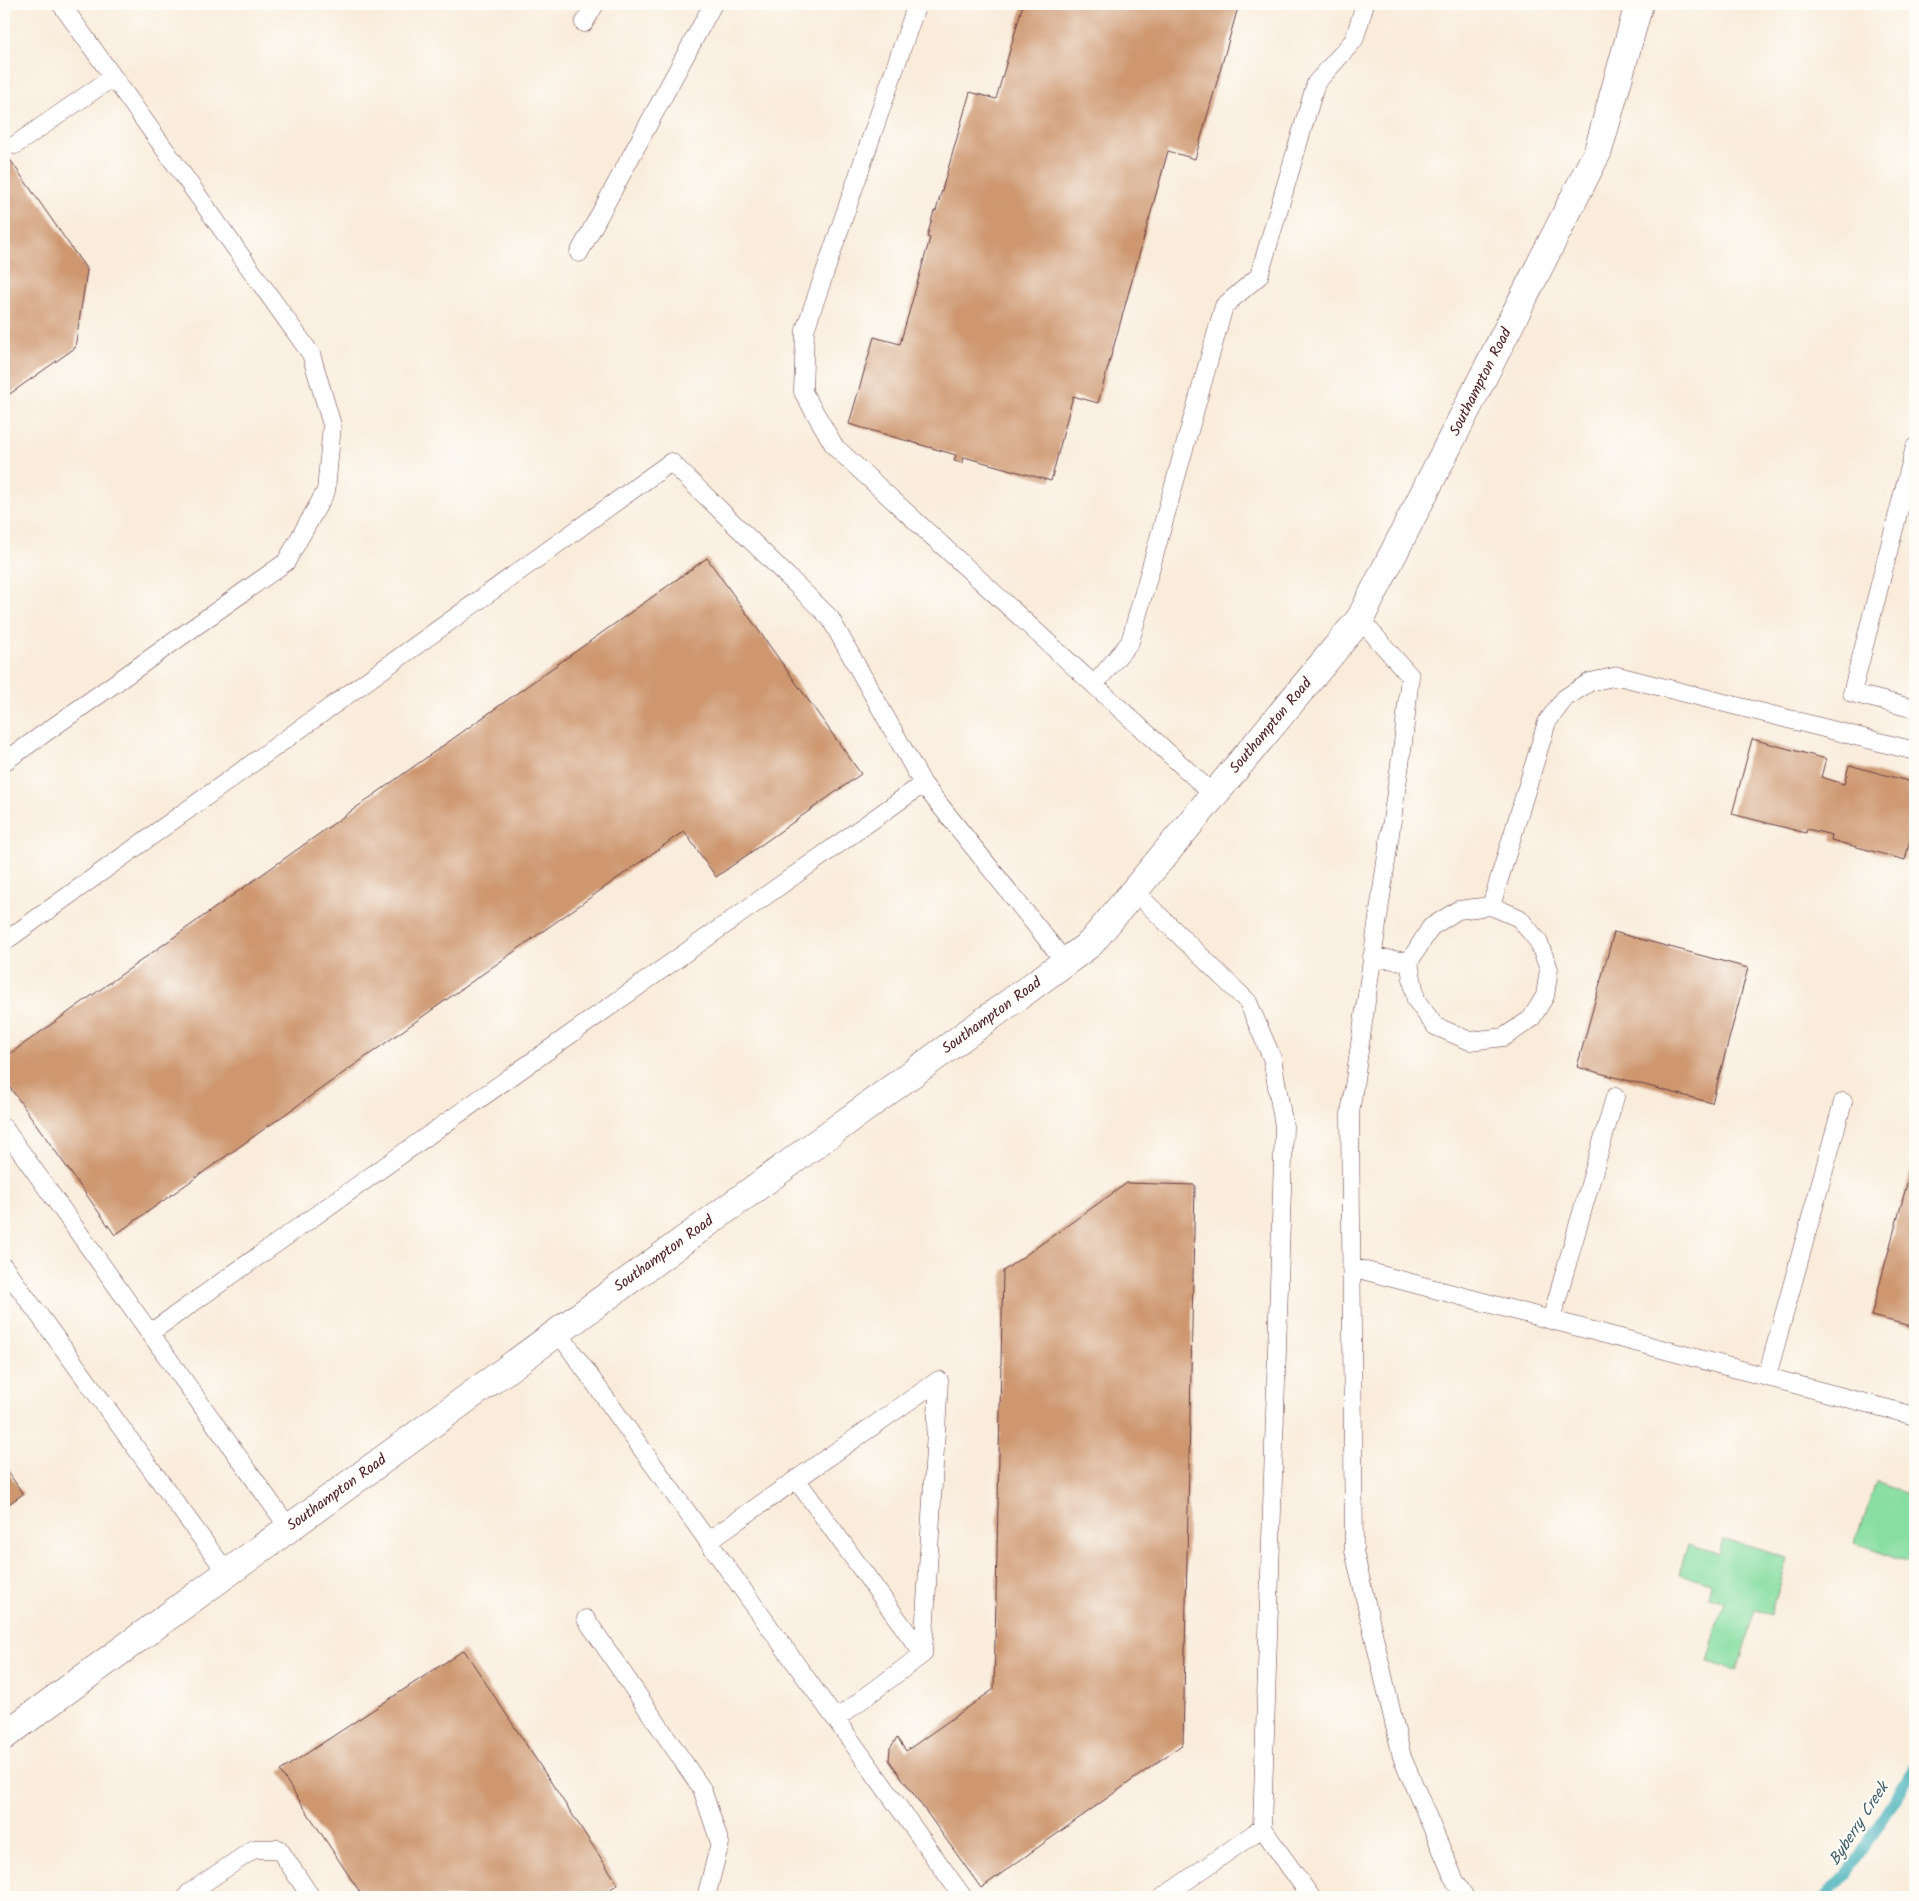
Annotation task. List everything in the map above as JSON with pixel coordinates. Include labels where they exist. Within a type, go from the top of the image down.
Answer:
[{"type":"street","name":"Southampton Road","points":[[4,1736],[1090,944],[1360,619],[1598,151],[1640,4]]},
{"type":"lane","points":[[4,762],[286,562],[326,491],[332,425],[311,354],[61,4]]},
{"type":"lane","points":[[584,23],[595,4]]},
{"type":"lane","points":[[579,253],[713,4]]},
{"type":"lane","points":[[917,4],[805,330],[803,392],[835,447],[1214,795]]},
{"type":"lane","points":[[1094,685],[1130,642],[1224,306],[1259,276],[1316,83],[1354,40],[1365,4]]},
{"type":"lane","points":[[15,146],[113,77]]},
{"type":"lane","points":[[1915,447],[1852,693],[1915,709]]},
{"type":"lane","points":[[4,942],[671,462],[830,618],[923,784],[1066,962]]},
{"type":"lane","points":[[1360,619],[1410,676],[1403,742],[1350,1114],[1354,1551],[1402,1758],[1455,1881],[1465,1897]]},
{"type":"lane","points":[[1491,906],[1547,722],[1565,698],[1590,682],[1618,676],[1915,751]]},
{"type":"lane","points":[[150,1333],[923,784]]},
{"type":"lane","points":[[1134,891],[1248,1002],[1272,1058],[1284,1126],[1262,1828],[1311,1897]]},
{"type":"lane","points":[[1491,906],[1519,918],[1538,940],[1550,969],[1545,996],[1531,1019],[1504,1037],[1470,1041],[1435,1026],[1416,1000],[1409,962],[1431,927],[1458,910],[1491,906]]},
{"type":"lane","points":[[1372,957],[1409,962]]},
{"type":"lane","points":[[1551,1320],[1615,1097]]},
{"type":"lane","points":[[1767,1376],[1844,1102]]},
{"type":"lane","points":[[4,1128],[289,1528]]},
{"type":"lane","points":[[4,1267],[227,1573]]},
{"type":"lane","points":[[1350,1267],[1915,1416]]},
{"type":"lane","points":[[558,1332],[963,1897]]},
{"type":"lane","points":[[708,1541],[939,1380],[923,1654],[836,1719]]},
{"type":"lane","points":[[796,1479],[923,1654]]},
{"type":"lane","points":[[586,1619],[702,1789],[720,1843],[706,1897]]},
{"type":"lane","points":[[1163,1897],[1262,1828]]},
{"type":"lane","points":[[188,1897],[189,1893],[254,1849],[279,1849],[311,1897]]},
{"type":"green space","points":[[1876,1482],[1915,1497],[1915,1565],[1854,1543]]},
{"type":"green space","points":[[1723,1539],[1788,1558],[1771,1615],[1755,1610],[1737,1671],[1707,1662],[1724,1602],[1708,1597],[1711,1583],[1679,1574],[1688,1544],[1719,1553]]},
{"type":"building","points":[[1023,4],[1239,4],[1195,159],[1168,151],[1098,403],[1073,396],[1051,481],[964,457],[963,463],[954,461],[956,455],[849,424],[874,337],[900,344],[930,238],[927,237],[934,211],[936,211],[970,92],[996,99]]},
{"type":"building","points":[[4,151],[87,270],[75,348],[4,398]]},
{"type":"building","points":[[707,558],[861,774],[716,877],[684,831],[115,1235],[4,1079],[4,1058]]},
{"type":"building","points":[[1752,739],[1826,759],[1821,777],[1844,784],[1849,765],[1915,783],[1915,841],[1910,840],[1905,860],[1831,840],[1832,835],[1807,829],[1806,833],[1732,814]]},
{"type":"building","points":[[1614,932],[1748,968],[1712,1103],[1577,1067]]},
{"type":"building","points":[[1915,1154],[1915,1327],[1871,1316]]},
{"type":"building","points":[[1127,1183],[1195,1185],[1183,1744],[981,1888],[889,1760],[890,1748],[897,1738],[906,1751],[994,1689],[1003,1271]]},
{"type":"building","points":[[4,1466],[23,1494],[4,1507]]},
{"type":"building","points":[[464,1650],[618,1884],[599,1897],[363,1897],[280,1771]]},
{"type":"waterway","name":"Byberry Creek","points":[[1826,1897],[1850,1870],[1915,1767]]}]
